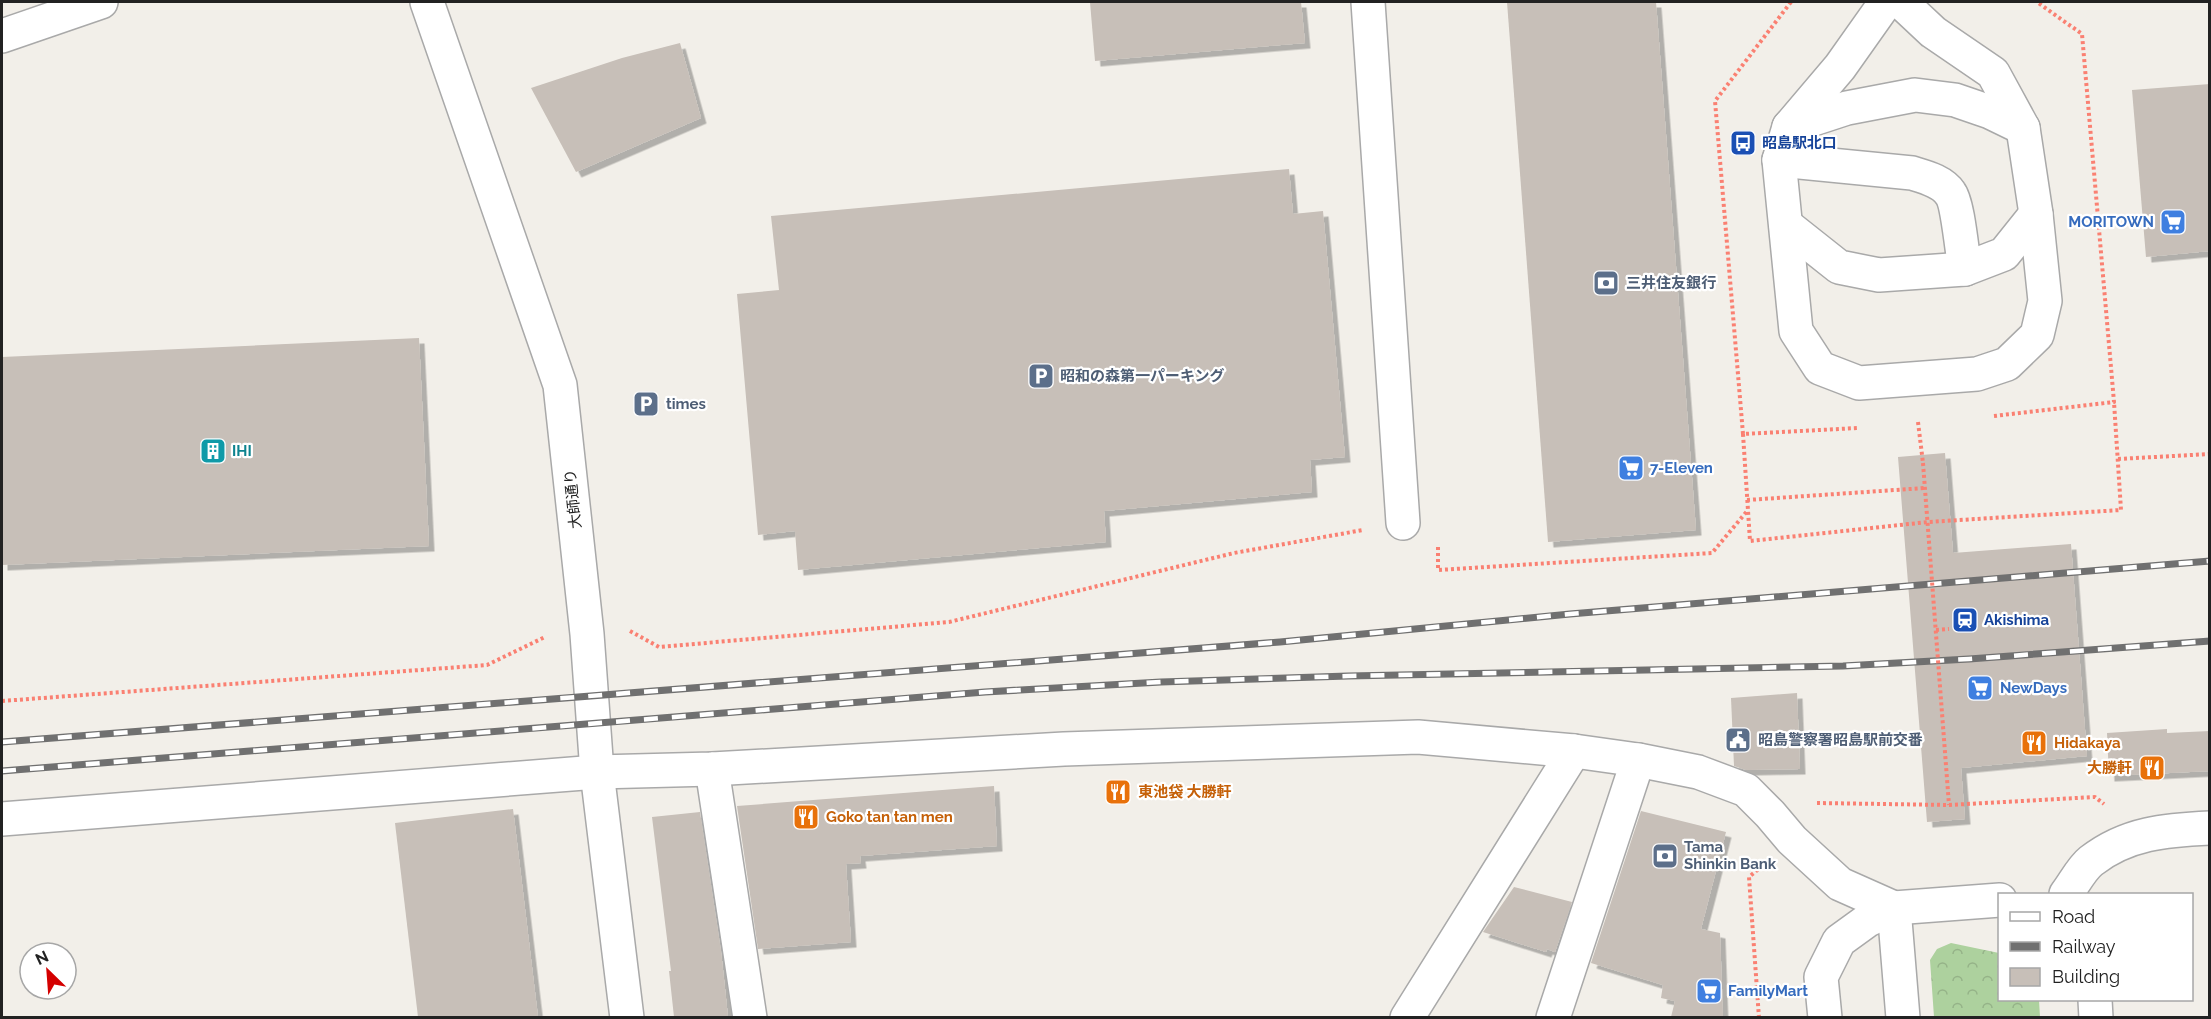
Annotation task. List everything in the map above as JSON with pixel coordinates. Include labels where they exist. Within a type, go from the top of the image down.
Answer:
[{"type":"street","points":[[2,36],[101,2]]},
{"type":"street","name":"大師通り","points":[[427,2],[561,385],[587,634],[597,772],[627,1017]]},
{"type":"street","points":[[1368,2],[1403,523]]},
{"type":"street","points":[[1886,2],[1840,67],[1789,127],[1779,159],[1796,331],[1820,368],[1859,383],[1977,374],[2007,364],[2037,336],[2045,301],[2036,214],[2023,128],[1993,73],[1933,32],[1901,2]]},
{"type":"street","points":[[1789,127],[1847,108],[1915,95],[1955,100],[1990,112],[2023,128]]},
{"type":"street","points":[[1779,159],[1912,173],[1931,179],[1950,193],[1958,222],[1965,268]]},
{"type":"street","points":[[1786,225],[1839,267],[1879,275],[1965,268],[2004,254],[2036,214]]},
{"type":"street","points":[[2,819],[597,772],[712,769],[1064,749],[1418,737],[1574,751],[1638,760],[1698,772],[1746,790],[1792,840],[1840,884],[1894,908]]},
{"type":"street","points":[[1407,1017],[1574,751]]},
{"type":"street","points":[[1553,1017],[1638,760]]},
{"type":"street","points":[[712,769],[750,1017]]},
{"type":"street","points":[[2067,893],[2090,862],[2129,840],[2160,831],[2210,828]]},
{"type":"street","points":[[1825,1017],[1821,977],[1839,941],[1868,920],[1894,908],[1998,900]]},
{"type":"street","points":[[1894,908],[1903,1017]]},
{"type":"street","points":[[2095,1001],[2096,1017]]},
{"type":"path","points":[[1743,434],[1750,541],[1928,522],[2121,510],[2114,402]]},
{"type":"path","points":[[1917,413],[1926,488],[1949,805]]},
{"type":"path","points":[[2118,459],[2210,454]]},
{"type":"path","points":[[1747,500],[1926,488]]},
{"type":"path","points":[[1438,543],[1438,570],[1712,554],[1748,510]]},
{"type":"path","points":[[2,701],[487,665],[541,638],[587,634],[632,631],[659,647],[949,622],[1234,553],[1403,523]]},
{"type":"path","points":[[1936,630],[1949,629]]},
{"type":"path","points":[[1807,802],[1949,805],[2095,797]]},
{"type":"path","points":[[1760,1017],[1749,877],[1765,863]]},
{"type":"green space","points":[[1951,943],[1998,953],[1998,1001],[2039,1001],[2040,1017],[1934,1017],[1930,960],[1937,949]]},
{"type":"building","points":[[1090,2],[1301,2],[1305,43],[1095,61]]},
{"type":"building","points":[[1507,2],[1656,2],[1696,530],[1548,542]]},
{"type":"building","points":[[680,43],[701,118],[576,172],[531,88],[622,58]]},
{"type":"building","points":[[2210,84],[2210,251],[2146,257],[2132,90]]},
{"type":"building","name":"昭和の森第一パーキング","points":[[1289,169],[1293,214],[1323,211],[1345,457],[1310,460],[1312,492],[1104,511],[1106,542],[798,570],[795,531],[758,535],[737,294],[779,290],[771,216]]},
{"type":"building","name":"IHI","points":[[419,338],[429,546],[2,565],[2,357]]},
{"type":"building","points":[[1945,453],[1953,553],[2071,544],[2087,756],[1961,768],[1965,819],[1927,822],[1898,457]]},
{"type":"building","points":[[1797,693],[1800,769],[1746,770],[1734,766],[1731,698]]},
{"type":"building","points":[[2167,729],[2167,733],[2210,731],[2210,771],[2109,776],[2107,733]]},
{"type":"building","points":[[994,786],[997,846],[860,856],[861,863],[846,864],[851,942],[758,949],[737,806]]},
{"type":"building","points":[[513,809],[538,1017],[418,1017],[395,823]]},
{"type":"building","points":[[1641,811],[1726,832],[1701,929],[1720,933],[1723,1017],[1671,1017],[1675,1001],[1661,998],[1663,985],[1591,963]]},
{"type":"building","points":[[700,812],[721,951],[728,1017],[674,1017],[669,971],[671,971],[652,817]]},
{"type":"building","points":[[1514,887],[1572,902],[1555,952],[1547,949],[1546,952],[1483,932]]},
{"type":"railway","points":[[2,742],[1280,642],[1570,614],[2210,561]]},
{"type":"railway","points":[[2,771],[985,692],[1161,682],[1348,676],[1843,666],[2210,641]]},
{"type":"place","name":"昭島駅北口","points":[[1743,143]]},
{"type":"place","name":"MORITOWN","points":[[2173,222]]},
{"type":"place","name":"三井住友銀行","points":[[1606,283]]},
{"type":"place","name":"昭和の森第一パーキング","points":[[1041,376]]},
{"type":"place","name":"times","points":[[646,404]]},
{"type":"place","name":"IHI","points":[[213,451]]},
{"type":"place","name":"7-Eleven","points":[[1631,468]]},
{"type":"place","name":"Akishima","points":[[1965,620]]},
{"type":"place","name":"NewDays","points":[[1980,688]]},
{"type":"place","name":"昭島警察署昭島駅前交番","points":[[1738,740]]},
{"type":"place","name":"Hidakaya","points":[[2034,743]]},
{"type":"place","name":"大勝軒","points":[[2152,768]]},
{"type":"place","name":"東池袋 大勝軒","points":[[1118,792]]},
{"type":"place","name":"Goko tan tan men","points":[[806,817]]},
{"type":"place","name":"Tama Shinkin Bank","points":[[1665,856]]},
{"type":"place","name":"FamilyMart","points":[[1709,991]]}]
